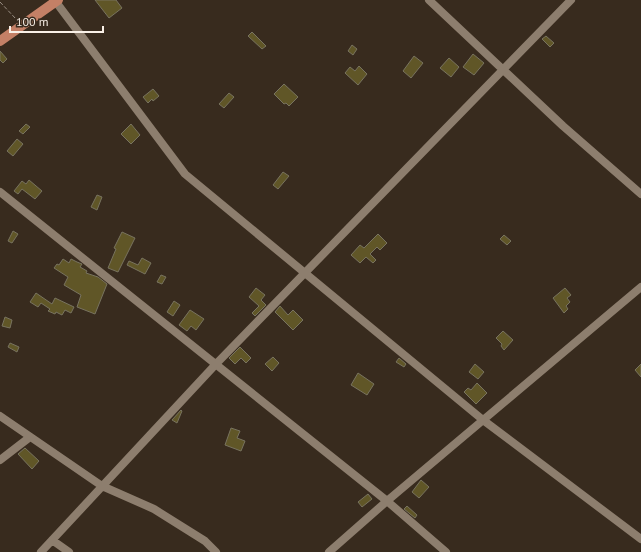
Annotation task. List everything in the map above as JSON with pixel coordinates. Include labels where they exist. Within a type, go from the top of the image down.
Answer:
[{"type":"main road","points":[[0,41],[57,1]]},
{"type":"street","points":[[428,0],[563,126],[641,194]]},
{"type":"street","points":[[41,552],[216,364],[571,0]]},
{"type":"street","points":[[57,1],[185,174],[482,420],[641,539]]},
{"type":"street","points":[[1,195],[387,500],[446,552]]},
{"type":"street","points":[[329,552],[387,500],[641,287]]},
{"type":"street","points":[[0,416],[102,486],[154,509],[206,541],[216,552]]},
{"type":"street","points":[[0,460],[30,437]]},
{"type":"street","points":[[52,540],[69,552]]},
{"type":"path","points":[[0,2],[22,26]]},
{"type":"building","points":[[95,0],[116,0],[122,8],[109,18]]},
{"type":"building","points":[[252,32],[266,46],[262,49],[248,36]]},
{"type":"building","points":[[546,36],[554,43],[550,47],[542,39]]},
{"type":"building","points":[[352,45],[357,49],[353,55],[348,51]]},
{"type":"building","points":[[0,51],[7,59],[3,63],[0,60]]},
{"type":"building","points":[[473,54],[484,63],[474,75],[463,67]]},
{"type":"building","points":[[414,56],[423,63],[411,78],[403,71]]},
{"type":"building","points":[[449,58],[459,67],[451,77],[440,68]]},
{"type":"building","points":[[359,66],[367,74],[358,85],[345,73],[350,67],[355,71]]},
{"type":"building","points":[[284,84],[298,97],[289,106],[286,103],[284,104],[274,94]]},
{"type":"building","points":[[153,89],[159,96],[153,101],[152,99],[148,103],[143,97]]},
{"type":"building","points":[[229,93],[234,97],[224,108],[219,104]]},
{"type":"building","points":[[26,124],[30,127],[23,134],[19,131]]},
{"type":"building","points":[[131,124],[140,135],[131,144],[121,134]]},
{"type":"building","points":[[17,139],[23,144],[13,156],[7,151]]},
{"type":"building","points":[[283,172],[289,176],[278,189],[273,185]]},
{"type":"building","points":[[29,180],[42,191],[35,199],[22,189],[18,194],[14,191],[22,181],[26,184]]},
{"type":"building","points":[[97,195],[102,197],[97,210],[91,207]]},
{"type":"building","points":[[13,231],[18,234],[12,243],[8,241]]},
{"type":"building","points":[[122,232],[135,238],[118,272],[108,268],[116,249],[114,248]]},
{"type":"building","points":[[378,234],[387,243],[380,250],[377,247],[370,254],[376,260],[373,263],[366,257],[360,263],[351,255],[360,245],[364,248]]},
{"type":"building","points":[[504,235],[511,241],[507,245],[500,239]]},
{"type":"building","points":[[142,258],[151,263],[145,274],[127,265],[129,261],[138,265]]},
{"type":"building","points":[[63,259],[69,263],[71,259],[82,264],[80,267],[87,271],[86,273],[98,277],[107,284],[95,314],[77,307],[81,295],[64,285],[68,277],[54,268],[57,264],[59,265]]},
{"type":"building","points":[[161,275],[166,277],[162,284],[157,282]]},
{"type":"building","points":[[256,288],[265,295],[261,300],[266,305],[255,316],[252,313],[259,306],[249,297]]},
{"type":"building","points":[[565,288],[571,295],[567,298],[570,302],[566,306],[568,309],[564,313],[553,298]]},
{"type":"building","points":[[36,293],[52,304],[55,298],[74,307],[71,313],[65,310],[62,315],[56,312],[55,314],[48,311],[50,309],[41,303],[38,307],[30,302]]},
{"type":"building","points":[[174,301],[180,305],[173,316],[167,312]]},
{"type":"building","points":[[280,306],[288,315],[293,310],[303,320],[293,330],[275,312]]},
{"type":"building","points":[[190,310],[204,319],[196,330],[191,326],[187,331],[179,325]]},
{"type":"building","points":[[5,317],[12,320],[10,328],[2,326]]},
{"type":"building","points":[[503,331],[513,340],[504,350],[501,346],[502,344],[496,338]]},
{"type":"building","points":[[10,343],[19,347],[17,352],[8,347]]},
{"type":"building","points":[[240,347],[251,358],[246,363],[241,358],[235,364],[229,358]]},
{"type":"building","points":[[273,357],[279,363],[272,371],[265,364]]},
{"type":"building","points":[[399,358],[406,364],[404,367],[396,362]]},
{"type":"building","points":[[475,364],[484,372],[478,379],[469,372]]},
{"type":"building","points":[[641,364],[641,377],[635,370]]},
{"type":"building","points":[[358,373],[374,384],[367,395],[351,385]]},
{"type":"building","points":[[477,383],[487,393],[476,404],[464,392],[468,388],[471,390]]},
{"type":"building","points":[[181,410],[182,411],[177,423],[172,420]]},
{"type":"building","points":[[231,428],[240,431],[237,438],[245,441],[241,451],[225,445]]},
{"type":"building","points":[[25,448],[39,461],[32,469],[18,454]]},
{"type":"building","points":[[421,480],[429,487],[419,498],[412,492]]},
{"type":"building","points":[[368,494],[372,499],[362,507],[358,502]]},
{"type":"building","points":[[407,506],[417,515],[415,518],[404,509]]}]
